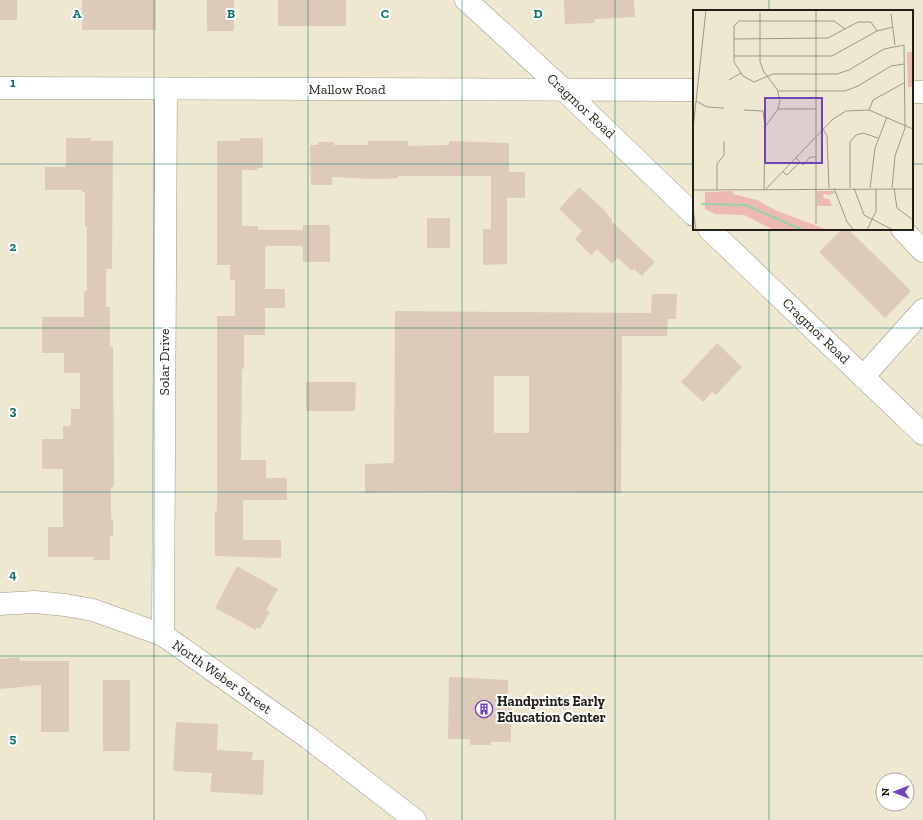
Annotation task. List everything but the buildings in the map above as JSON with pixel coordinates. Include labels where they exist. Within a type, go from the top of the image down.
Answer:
[{"type":"street","name":"Cragmor Road","points":[[466,0],[563,89],[693,214]]},
{"type":"street","name":"Mallow Road","points":[[0,88],[693,90]]},
{"type":"street","name":"Solar Drive","points":[[163,635],[166,89]]},
{"type":"street","name":"Cragmor Road","points":[[710,230],[923,434]]},
{"type":"street","points":[[903,230],[923,251]]},
{"type":"street","points":[[863,377],[920,321]]},
{"type":"street","name":"North Weber Street","points":[[0,604],[35,602],[93,610],[163,635],[310,739],[415,820]]},
{"type":"place","name":"Handprints Early Education Center","points":[[484,709]]}]
